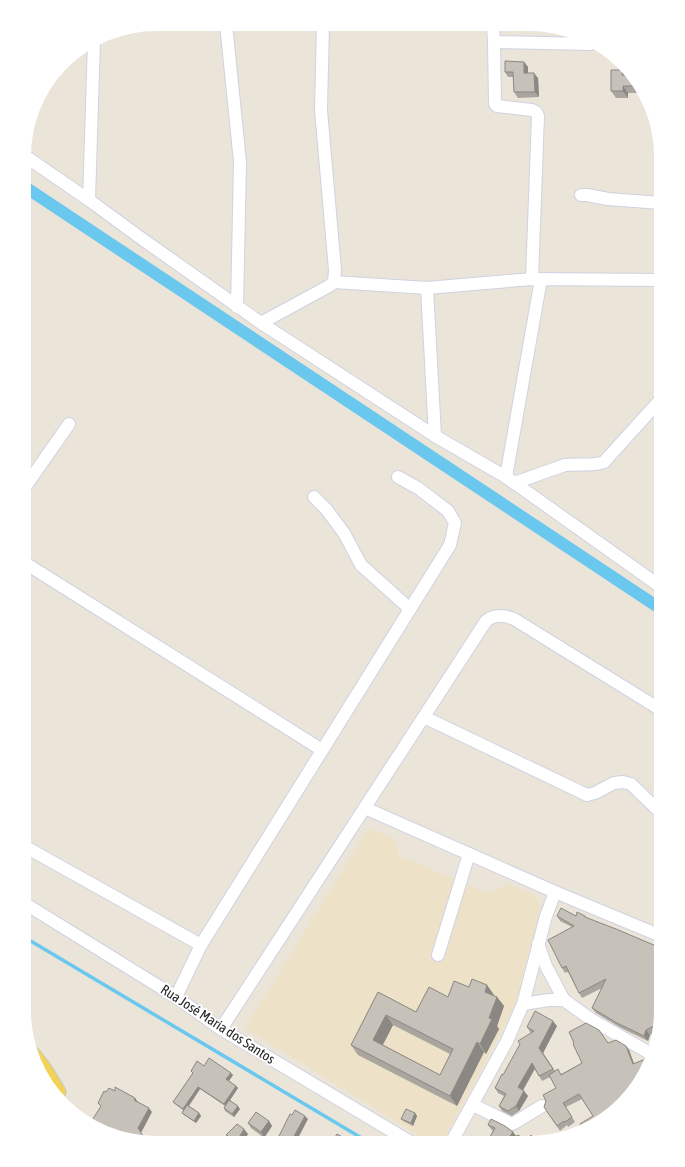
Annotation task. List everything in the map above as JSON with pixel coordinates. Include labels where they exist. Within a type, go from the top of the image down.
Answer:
[{"type":"street","points":[[227,31],[240,162],[237,307]]},
{"type":"street","points":[[323,31],[321,110],[335,270],[334,282]]},
{"type":"street","points":[[493,31],[495,104],[497,106],[532,110],[536,112],[538,116],[536,279],[510,480]]},
{"type":"street","points":[[494,42],[584,44]]},
{"type":"street","points":[[89,200],[94,48]]},
{"type":"street","points":[[31,160],[89,200],[237,307],[435,436],[510,480],[654,582]]},
{"type":"street","points":[[581,195],[608,199],[654,202]]},
{"type":"street","points":[[261,323],[334,282],[427,288],[536,279],[654,280]]},
{"type":"street","points":[[427,288],[435,436]]},
{"type":"street","points":[[510,480],[565,465],[598,465],[604,462],[654,407]]},
{"type":"street","points":[[31,478],[69,424]]},
{"type":"street","points":[[176,997],[201,945],[450,545],[455,523],[448,511],[418,488],[398,477]]},
{"type":"street","points":[[314,497],[326,509],[344,533],[361,565],[410,609]]},
{"type":"street","points":[[31,567],[322,750]]},
{"type":"street","points":[[222,1029],[486,621],[498,616],[507,616],[514,619],[654,706]]},
{"type":"street","points":[[424,717],[588,794],[595,794],[614,783],[623,782],[631,784],[654,806]]},
{"type":"street","points":[[365,808],[555,892],[654,933]]},
{"type":"street","points":[[31,850],[201,945]]},
{"type":"street","points":[[438,955],[469,854]]},
{"type":"street","points":[[455,1136],[507,1041],[523,1004],[546,916],[555,892]]},
{"type":"street","name":"Rua José Maria dos Santos","points":[[31,908],[176,997],[222,1029],[400,1136]]},
{"type":"street","points":[[538,944],[546,966],[564,1000],[592,1020],[647,1051]]},
{"type":"street","points":[[523,1004],[549,1000],[564,1000]]},
{"type":"street","points":[[473,1104],[512,1124],[542,1106]]},
{"type":"shaded area","points":[[368,829],[394,838],[400,856],[489,893],[508,884],[535,895],[541,906],[515,1006],[446,1136],[420,1136],[245,1028]]},
{"type":"building","points":[[505,61],[524,62],[524,73],[534,73],[535,92],[514,92],[513,72],[505,72]]},
{"type":"building","points":[[611,70],[620,70],[622,75],[624,75],[632,86],[623,86],[623,91],[611,91]]},
{"type":"building","points":[[561,908],[576,916],[577,912],[585,917],[654,945],[654,1020],[653,1026],[646,1030],[644,1036],[617,1023],[592,1008],[606,979],[579,993],[566,966],[562,968],[548,940],[574,926],[557,916]]},
{"type":"building","points":[[472,979],[487,985],[485,992],[497,997],[489,1018],[492,1019],[480,1044],[477,1042],[450,1096],[351,1045],[378,992],[416,1012],[429,987],[448,997],[454,981],[469,987]],"holes":[[[386,1015],[453,1049],[440,1075],[373,1040]]]},
{"type":"building","points":[[535,1011],[553,1021],[539,1048],[553,1069],[539,1076],[532,1063],[518,1087],[524,1091],[516,1106],[508,1111],[499,1106],[506,1094],[495,1088],[520,1044],[518,1041],[534,1031],[527,1027]]},
{"type":"building","points":[[586,1023],[599,1030],[608,1043],[616,1040],[626,1046],[633,1064],[644,1060],[633,1081],[623,1094],[605,1110],[581,1125],[580,1124],[593,1116],[579,1094],[563,1103],[572,1117],[557,1126],[544,1107],[546,1101],[543,1095],[556,1088],[549,1075],[558,1069],[561,1075],[582,1063],[569,1032]]},
{"type":"building","points":[[209,1058],[231,1073],[226,1079],[236,1086],[224,1104],[198,1087],[183,1109],[173,1102],[193,1073],[191,1071],[197,1061],[204,1066]]},
{"type":"building","points":[[115,1087],[149,1108],[138,1128],[143,1135],[123,1132],[108,1127],[93,1119],[101,1106],[98,1103],[104,1091],[106,1092],[109,1088],[115,1091]]},
{"type":"building","points":[[229,1100],[238,1106],[232,1114],[224,1108]]},
{"type":"building","points":[[187,1105],[199,1113],[194,1121],[182,1113]]},
{"type":"building","points":[[406,1109],[415,1113],[411,1123],[401,1119]]},
{"type":"building","points":[[295,1110],[305,1116],[294,1136],[279,1136],[290,1114],[292,1115]]},
{"type":"building","points":[[256,1112],[269,1121],[261,1132],[248,1123]]},
{"type":"building","points":[[491,1119],[513,1132],[510,1136],[490,1136],[495,1128],[488,1125]]},
{"type":"building","points":[[237,1124],[244,1129],[240,1136],[226,1135]]},
{"type":"waterway","points":[[31,191],[654,604]]},
{"type":"waterway","points":[[31,941],[358,1136]]}]
